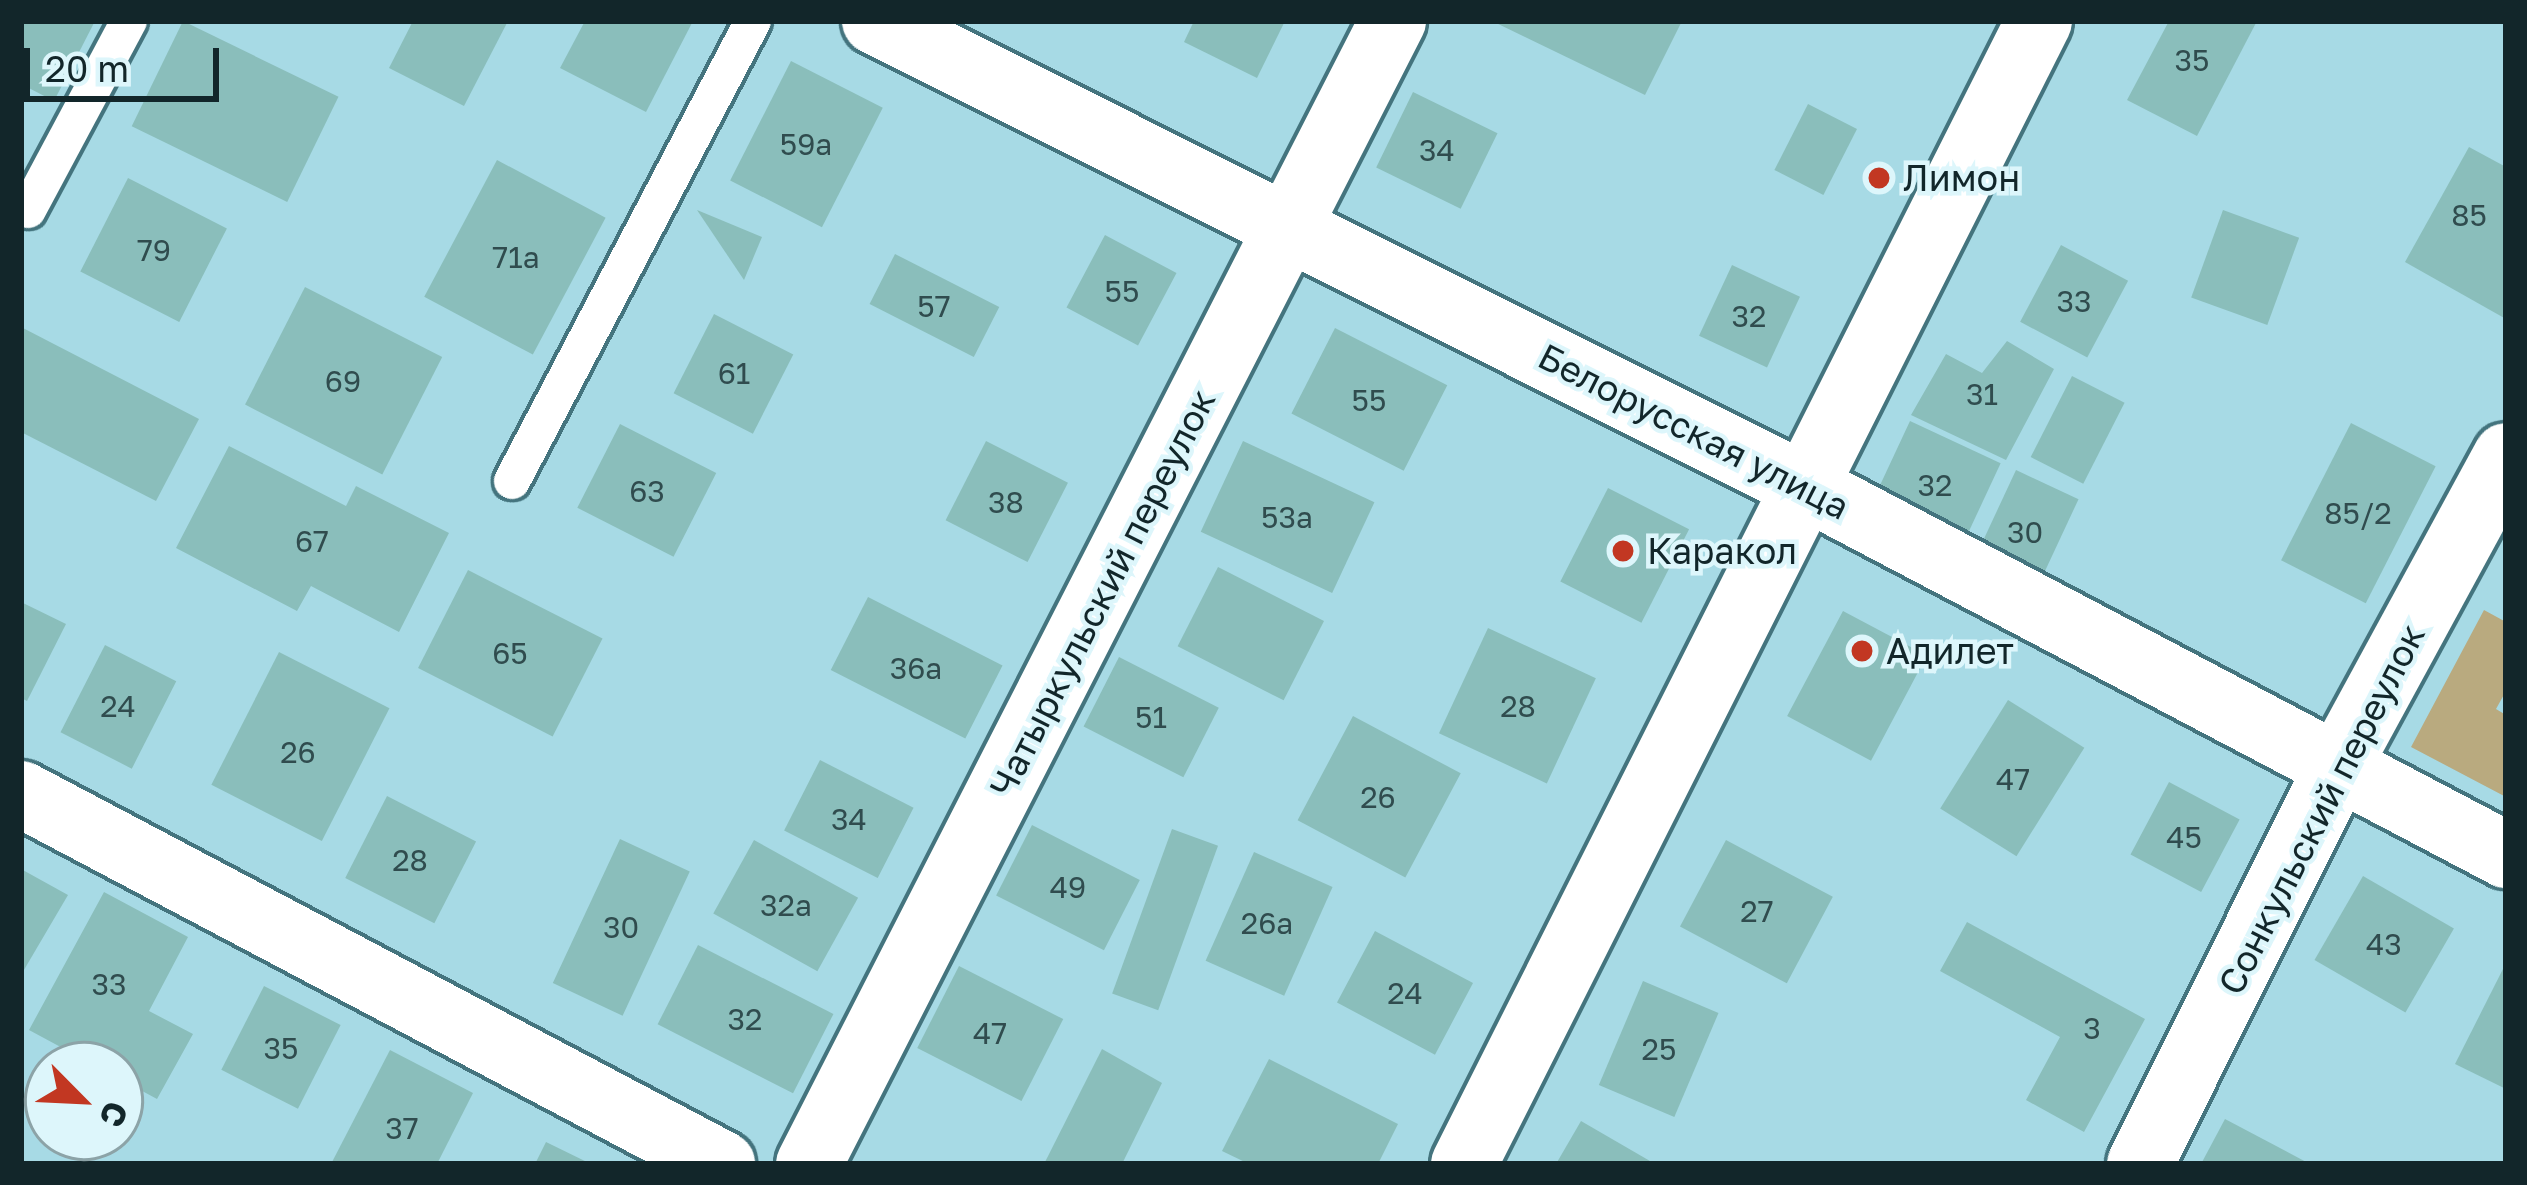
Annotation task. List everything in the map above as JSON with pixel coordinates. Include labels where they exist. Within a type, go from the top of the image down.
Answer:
[{"type":"street","name":"Белорусская улица","points":[[874,21],[1808,488],[2341,762],[2506,854]]},
{"type":"street","name":"Чатыркульский переулок","points":[[809,1164],[1393,21]]},
{"type":"street","points":[[1464,1164],[2039,21]]},
{"type":"street","name":"Сонкульский переулок","points":[[2140,1164],[2341,762],[2501,476]]},
{"type":"street","points":[[21,794],[722,1164]]},
{"type":"lane","points":[[28,210],[129,21]]},
{"type":"lane","points":[[512,481],[753,21]]},
{"type":"shaded area","points":[[2484,610],[2506,622],[2506,691],[2496,709],[2506,715],[2506,797],[2411,747]]},
{"type":"building","points":[[21,21],[95,21],[54,101],[21,84]]},
{"type":"building","points":[[183,21],[338,97],[287,202],[132,126]]},
{"type":"building","points":[[413,21],[508,21],[464,106],[389,68]]},
{"type":"building","points":[[585,21],[693,21],[646,112],[560,68]]},
{"type":"building","points":[[1194,21],[1285,21],[1257,78],[1184,42]]},
{"type":"building","points":[[1492,21],[1682,21],[1645,95]]},
{"type":"building","points":[[2169,21],[2257,21],[2197,136],[2127,100]]},
{"type":"building","points":[[791,61],[883,108],[822,227],[730,180]]},
{"type":"building","points":[[1413,92],[1497,133],[1461,209],[1376,167]]},
{"type":"building","points":[[1808,104],[1857,129],[1823,195],[1774,170]]},
{"type":"building","points":[[2469,147],[2506,167],[2506,319],[2405,262]]},
{"type":"building","points":[[497,160],[606,218],[533,355],[424,297]]},
{"type":"building","points":[[128,178],[227,228],[179,322],[80,272]]},
{"type":"building","points":[[697,210],[762,237],[744,280]]},
{"type":"building","points":[[2223,210],[2299,238],[2267,325],[2191,297]]},
{"type":"building","points":[[1105,235],[1177,273],[1138,345],[1067,307]]},
{"type":"building","points":[[2061,245],[2128,281],[2087,357],[2020,322]]},
{"type":"building","points":[[895,254],[999,307],[974,357],[870,304]]},
{"type":"building","points":[[1732,265],[1800,297],[1767,367],[1699,336]]},
{"type":"building","points":[[305,287],[442,357],[382,475],[245,405]]},
{"type":"building","points":[[714,314],[793,354],[753,434],[674,393]]},
{"type":"building","points":[[21,327],[199,419],[156,501],[21,432]]},
{"type":"building","points":[[1335,328],[1447,385],[1404,471],[1291,414]]},
{"type":"building","points":[[2007,341],[2054,369],[2006,460],[1911,415],[1946,354],[1982,373]]},
{"type":"building","points":[[2072,376],[2125,403],[2083,484],[2031,457]]},
{"type":"building","points":[[1910,421],[2001,463],[1960,549],[1870,507]]},
{"type":"building","points":[[2351,423],[2436,466],[2366,603],[2281,560]]},
{"type":"building","points":[[620,424],[716,473],[674,557],[577,508]]},
{"type":"building","points":[[986,441],[1068,483],[1028,562],[946,520]]},
{"type":"building","points":[[1243,441],[1374,502],[1332,593],[1201,532]]},
{"type":"building","points":[[229,446],[346,506],[356,486],[449,533],[399,632],[311,586],[297,611],[176,548]]},
{"type":"building","points":[[2016,470],[2079,499],[2034,594],[1972,565]]},
{"type":"building","points":[[1608,488],[1689,529],[1641,623],[1560,582]]},
{"type":"building","points":[[1218,567],[1324,621],[1284,700],[1178,646]]},
{"type":"building","points":[[468,570],[603,639],[553,737],[418,668]]},
{"type":"building","points":[[868,597],[1003,666],[965,739],[831,670]]},
{"type":"building","points":[[21,602],[66,624],[27,701],[21,698]]},
{"type":"building","points":[[1843,611],[1927,656],[1871,761],[1787,716]]},
{"type":"building","points":[[1488,628],[1596,678],[1547,783],[1439,733]]},
{"type":"building","points":[[105,645],[176,681],[132,769],[61,732]]},
{"type":"building","points":[[279,652],[389,708],[322,841],[211,785]]},
{"type":"building","points":[[1119,657],[1219,708],[1183,777],[1084,726]]},
{"type":"building","points":[[2008,700],[2084,748],[2016,856],[1940,809]]},
{"type":"building","points":[[1353,716],[1461,773],[1405,877],[1298,820]]},
{"type":"building","points":[[820,760],[914,808],[878,878],[784,830]]},
{"type":"building","points":[[2169,782],[2240,820],[2201,892],[2131,854]]},
{"type":"building","points":[[387,796],[476,841],[434,923],[345,878]]},
{"type":"building","points":[[1032,825],[1140,880],[1104,950],[996,895]]},
{"type":"building","points":[[1172,829],[1218,846],[1158,1010],[1112,993]]},
{"type":"building","points":[[620,839],[690,872],[623,1016],[553,983]]},
{"type":"building","points":[[754,840],[858,898],[817,971],[713,913]]},
{"type":"building","points":[[1726,840],[1833,897],[1787,983],[1680,927]]},
{"type":"building","points":[[1254,852],[1333,887],[1284,996],[1206,961]]},
{"type":"building","points":[[21,869],[68,895],[21,975]]},
{"type":"building","points":[[2363,876],[2454,928],[2405,1013],[2314,960]]},
{"type":"building","points":[[104,892],[188,937],[149,1011],[193,1034],[157,1099],[144,1092],[144,1041],[49,1041],[29,1030]]},
{"type":"building","points":[[1967,922],[2145,1019],[2084,1132],[2026,1100],[2060,1037],[1940,971]]},
{"type":"building","points":[[1375,931],[1473,983],[1435,1055],[1337,1003]]},
{"type":"building","points":[[698,945],[833,1014],[793,1093],[658,1024]]},
{"type":"building","points":[[2506,963],[2506,1089],[2455,1064]]},
{"type":"building","points":[[959,966],[1063,1019],[1021,1101],[917,1048]]},
{"type":"building","points":[[1643,981],[1718,1013],[1674,1117],[1599,1085]]},
{"type":"building","points":[[264,986],[341,1025],[298,1109],[221,1070]]},
{"type":"building","points":[[1102,1049],[1162,1083],[1122,1164],[1044,1164]]},
{"type":"building","points":[[390,1050],[473,1093],[437,1164],[331,1164]]},
{"type":"building","points":[[1269,1059],[1398,1124],[1378,1164],[1249,1164],[1222,1151]]},
{"type":"building","points":[[2225,1119],[2310,1164],[2201,1164]]},
{"type":"building","points":[[1581,1121],[1650,1161],[1649,1164],[1556,1164]]},
{"type":"building","points":[[546,1142],[591,1164],[535,1164]]},
{"type":"place","name":"Лимон","points":[[1879,178]]},
{"type":"place","name":"Каракол","points":[[1623,551]]},
{"type":"place","name":"Адилет","points":[[1862,651]]}]
